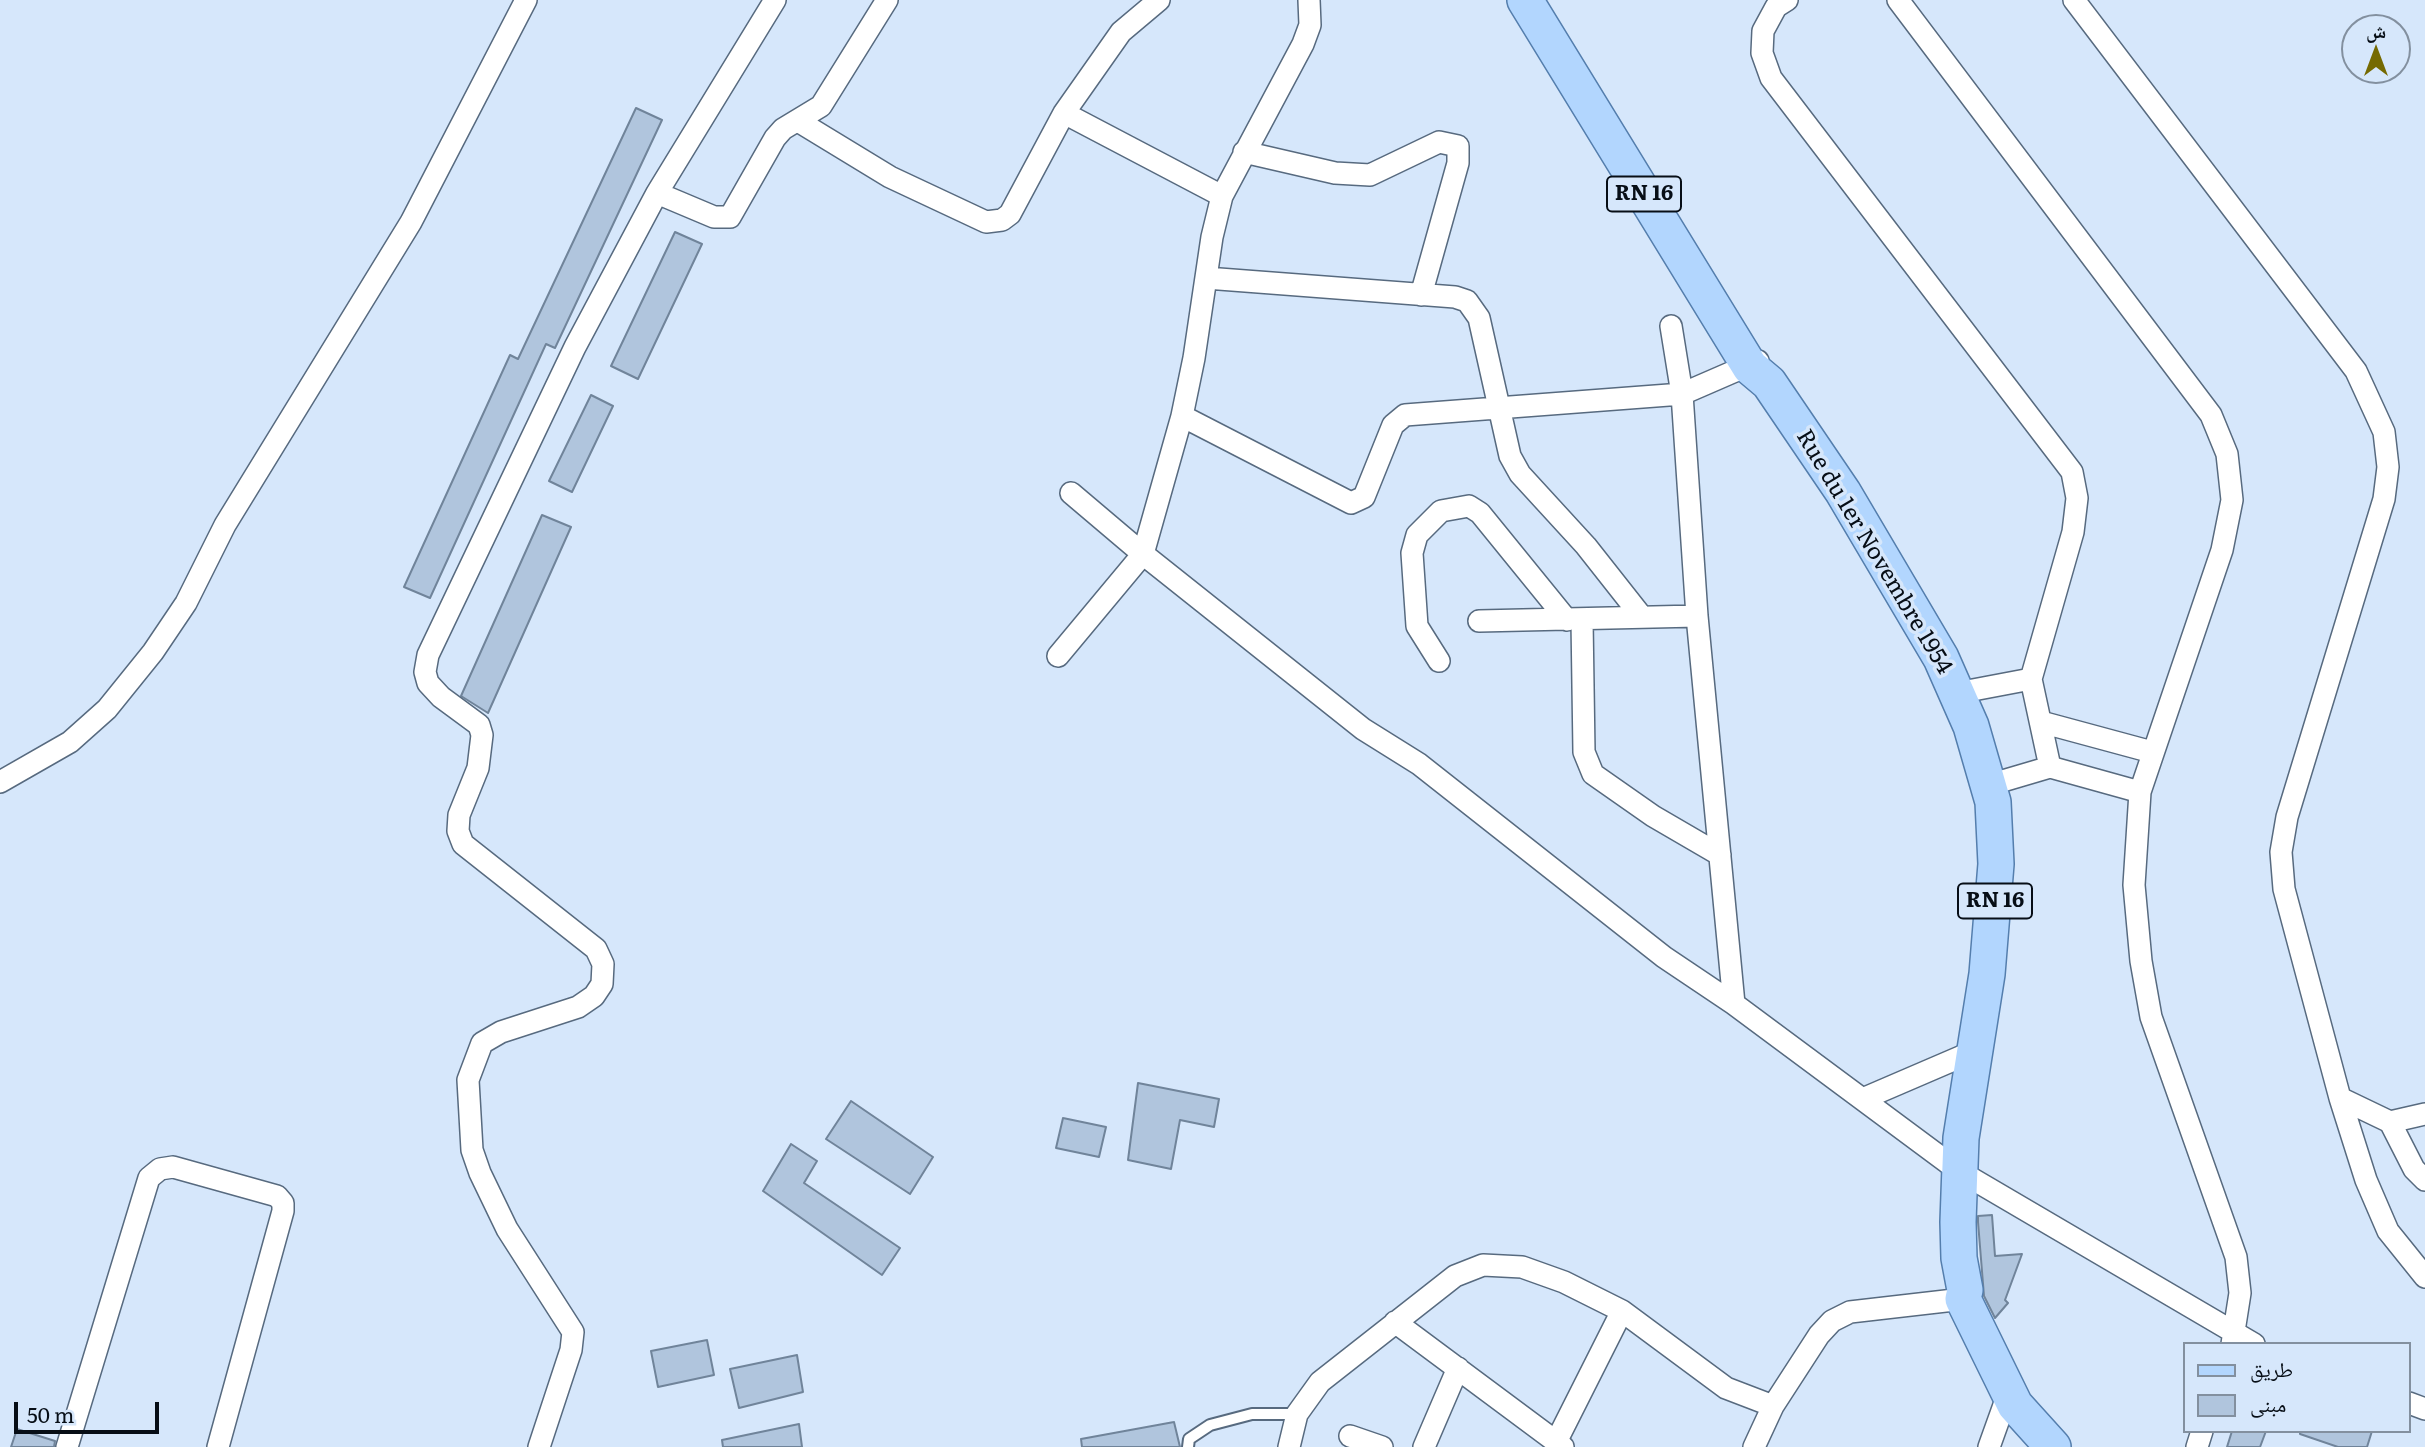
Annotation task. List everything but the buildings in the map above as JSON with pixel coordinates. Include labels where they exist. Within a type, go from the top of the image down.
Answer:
[{"type":"main road","name":"RN 16","points":[[1525,0],[1760,369]]},
{"type":"main road","name":"RN 16","points":[[1551,0],[1760,369]]},
{"type":"main road","name":"Rue du 1er Novembre 1954","points":[[1760,369],[1850,503],[1929,636],[1957,693],[1989,785],[1996,846],[1995,904],[1987,974],[1972,1052],[1959,1171],[1958,1243],[1965,1290],[1963,1299],[2008,1394],[2022,1414],[2053,1447]]},
{"type":"street","points":[[0,782],[70,742],[107,709],[153,652],[186,603],[225,526],[411,222],[526,0]]},
{"type":"street","points":[[539,1447],[570,1350],[573,1332],[507,1229],[480,1173],[472,1150],[468,1080],[482,1044],[501,1032],[578,1007],[594,996],[602,984],[603,964],[597,949],[463,844],[458,831],[459,815],[478,768],[482,735],[479,725],[442,698],[429,683],[425,672],[428,655],[575,347],[657,193],[775,0]]},
{"type":"street","points":[[657,193],[714,217],[730,216],[775,138],[783,129],[821,106],[887,0]]},
{"type":"street","points":[[798,121],[890,177],[986,222],[995,222],[1010,214],[1064,113],[1121,32],[1159,0]]},
{"type":"street","points":[[1058,656],[1143,554],[1181,416],[1222,196],[1303,44],[1310,24],[1309,0]]},
{"type":"street","points":[[1787,0],[1776,7],[1763,31],[1762,53],[1771,78],[2072,472],[2077,498],[2073,532],[2031,679],[2050,767]]},
{"type":"street","points":[[1071,493],[1143,554],[1363,729],[1419,764],[1664,957],[1865,1098],[1959,1171],[2233,1339],[2240,1293],[2236,1257],[2151,1017],[2143,973],[2134,885],[2140,792],[2222,550],[2232,500],[2227,454],[2211,415],[1898,0]]},
{"type":"street","points":[[2074,0],[2357,371],[2384,432],[2388,467],[2384,499],[2287,817],[2281,852],[2284,889],[2340,1098],[2366,1180],[2388,1231],[2425,1277]]},
{"type":"street","points":[[1064,113],[1222,196]]},
{"type":"street","points":[[1244,152],[1335,173],[1370,175],[1439,142],[1458,146],[1458,163],[1421,295]]},
{"type":"street","points":[[1206,278],[1455,297],[1467,301],[1475,309],[1510,456],[1520,474],[1586,546],[1642,617]]},
{"type":"street","points":[[1671,326],[1682,394],[1697,617],[1734,1004]]},
{"type":"street","points":[[1181,416],[1351,503],[1364,497],[1398,419],[1405,415],[1682,394],[1760,369]]},
{"type":"street","points":[[1439,662],[1417,626],[1412,553],[1417,535],[1441,511],[1469,506],[1480,513],[1574,620],[1584,752],[1592,774],[1653,816],[1720,855]]},
{"type":"street","points":[[1479,621],[1697,617]]},
{"type":"street","points":[[1957,693],[2031,679]]},
{"type":"street","points":[[2041,722],[2152,752]]},
{"type":"street","points":[[1989,785],[2050,767],[2140,792]]},
{"type":"street","points":[[1865,1098],[1972,1052]]},
{"type":"street","points":[[2340,1098],[2390,1122],[2414,1168],[2425,1180]]},
{"type":"street","points":[[2390,1122],[2425,1114]]},
{"type":"street","points":[[68,1447],[149,1178],[160,1169],[173,1167],[276,1196],[283,1203],[218,1447]]},
{"type":"street","points":[[1289,1447],[1297,1414],[1320,1382],[1455,1276],[1483,1265],[1522,1267],[1564,1282],[1622,1311],[1726,1388],[1773,1406]]},
{"type":"street","points":[[1754,1447],[1773,1406],[1819,1335],[1832,1321],[1850,1312],[1963,1299]]},
{"type":"street","points":[[1395,1322],[1560,1443],[1622,1311]]},
{"type":"street","points":[[1424,1447],[1458,1368]]},
{"type":"street","points":[[1989,1447],[2008,1394]]},
{"type":"street","points":[[1350,1436],[1382,1447]]},
{"type":"lane","points":[[1188,1447],[1189,1439],[1210,1425],[1252,1415],[1297,1414]]}]
